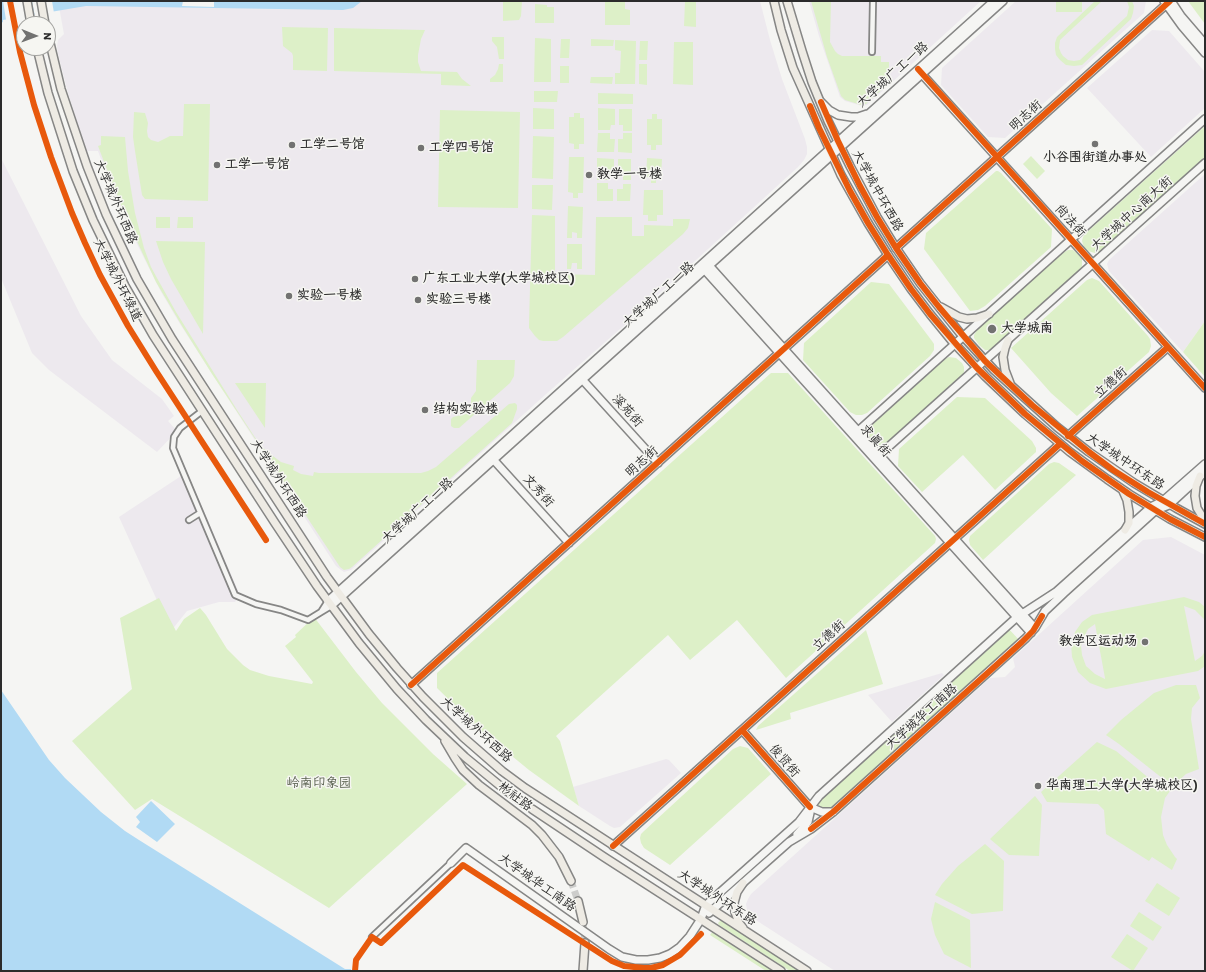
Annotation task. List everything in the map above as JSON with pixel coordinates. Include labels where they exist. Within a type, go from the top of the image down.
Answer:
[{"type":"main road","points":[[27,1],[30,16]]},
{"type":"main road","points":[[41,1],[44,16]]},
{"type":"main road","name":"大学城中环西路","points":[[774,1],[792,68],[830,152],[868,223],[888,256],[921,303],[955,344]]},
{"type":"main road","name":"大学城中环西路","points":[[787,1],[812,82],[839,144],[863,191],[896,248],[920,283],[985,361]]},
{"type":"main road","name":"大学城外环西路","points":[[39,56],[60,133],[81,190],[120,276],[146,324],[275,523],[330,603],[351,632],[397,689],[465,757],[510,794],[604,857]]},
{"type":"main road","name":"大学城外环西路","points":[[53,56],[67,107],[87,166],[106,214],[132,269],[158,317],[340,594],[411,685],[458,732],[502,771],[613,846]]},
{"type":"main road","points":[[938,306],[959,317],[967,319],[977,318],[989,314]]},
{"type":"main road","points":[[1008,340],[1003,352],[1006,374],[1012,386]]},
{"type":"main road","name":"大学城中环东路","points":[[955,344],[1010,400],[1060,444],[1082,461],[1153,509],[1205,537]]},
{"type":"main road","name":"大学城中环东路","points":[[985,361],[1068,436],[1113,470],[1166,503],[1205,524]]},
{"type":"main road","points":[[1203,474],[1196,486],[1195,496],[1197,508],[1205,521]]},
{"type":"main road","points":[[1120,488],[1125,495],[1129,506],[1129,523],[1125,530]]},
{"type":"main road","points":[[351,632],[350,628],[352,624],[356,622],[362,624]]},
{"type":"main road","name":"彬社路","points":[[442,735],[454,758],[463,770],[479,785],[532,825],[542,835],[559,857],[571,881]]},
{"type":"main road","name":"大学城外环东路","points":[[613,846],[710,907],[807,971]]},
{"type":"main road","name":"大学城外环东路","points":[[604,857],[782,971]]},
{"type":"main road","points":[[743,883],[735,897],[734,906],[740,922],[746,932]]},
{"type":"main road","points":[[578,901],[583,922]]},
{"type":"main road","points":[[583,971],[585,943]]},
{"type":"street","points":[[872,52],[873,1]]},
{"type":"street","name":"大学城广工一路","points":[[839,144],[869,113],[920,72],[994,1]]},
{"type":"street","name":"大学城广工一路","points":[[330,603],[830,152],[1003,1]]},
{"type":"street","points":[[1168,2],[1205,44]]},
{"type":"street","points":[[1168,2],[1179,23],[1205,53]]},
{"type":"street","name":"明志街","points":[[896,248],[1168,2]]},
{"type":"street","name":"尚法街","points":[[920,72],[1205,388]]},
{"type":"street","points":[[821,102],[829,110],[844,116],[858,117],[869,113]]},
{"type":"street","name":"大学城中心南大街","points":[[856,433],[1205,119]]},
{"type":"street","name":"大学城中心南大街","points":[[878,458],[1205,163]]},
{"type":"street","name":"明志街","points":[[411,685],[888,256]]},
{"type":"street","name":"求真街","points":[[705,266],[1033,630]]},
{"type":"street","name":"立德街","points":[[1068,436],[1168,346]]},
{"type":"street","name":"溪苑街","points":[[581,377],[658,463]]},
{"type":"street","points":[[202,411],[180,428],[174,437],[173,448],[236,595],[256,604],[281,610],[308,620],[321,612],[330,603]]},
{"type":"street","name":"立德街","points":[[613,846],[1060,444]]},
{"type":"street","name":"文秀街","points":[[492,457],[569,543]]},
{"type":"street","name":"大学城华工南路","points":[[1166,503],[1205,464]]},
{"type":"street","name":"大学城华工南路","points":[[372,937],[466,848],[618,954],[631,959],[652,960],[670,954],[680,947],[688,938],[710,907],[799,822],[819,796],[1020,616],[1056,592],[1125,530],[1153,509],[1166,503],[1203,474]]},
{"type":"street","name":"大学城华工南路","points":[[710,907],[743,883],[789,842],[811,829],[833,812],[1033,630],[1049,608],[1153,509]]},
{"type":"street","points":[[189,520],[200,513]]},
{"type":"street","name":"俊贤街","points":[[742,730],[810,807]]},
{"type":"street","points":[[789,842],[807,824],[810,816],[810,807],[822,812],[833,812]]},
{"type":"shaded area","name":"广东工业大学(大学城校区)","points":[[58,1],[760,1],[782,79],[805,139],[807,154],[798,167],[628,322],[351,570],[344,572],[336,566],[180,324],[160,290],[130,230],[110,184],[98,151],[86,151],[68,93],[58,54],[58,40],[64,34]]},
{"type":"shaded area","points":[[809,1],[981,1],[867,105],[862,106],[845,101],[840,97],[819,36]]},
{"type":"shaded area","points":[[1016,1],[1146,1],[1144,13],[1005,138],[988,137],[941,85],[942,68]]},
{"type":"shaded area","points":[[1152,30],[1169,31],[1205,72],[1205,108],[1151,157],[1087,88]]},
{"type":"shaded area","points":[[1,158],[81,316],[112,360],[162,399],[174,416],[168,421],[177,431],[157,452],[49,370],[32,353],[1,278]]},
{"type":"shaded area","points":[[1205,174],[1205,321],[1183,352],[1109,271],[1107,264],[1109,260]]},
{"type":"shaded area","points":[[187,472],[240,595],[235,602],[219,602],[187,611],[171,631],[119,517]]},
{"type":"shaded area","name":"华南理工大学(大学城校区)","points":[[1171,537],[1205,555],[1205,971],[835,971],[748,915],[746,904],[751,894],[990,678],[1005,677],[1015,667],[1013,658],[1143,540]]},
{"type":"shaded area","points":[[942,673],[944,675],[892,722],[868,695]]},
{"type":"shaded area","points":[[666,759],[669,760],[681,773],[620,827],[614,828],[610,826],[579,806],[573,787]]},
{"type":"green space","points":[[503,1],[522,1],[521,16],[519,20],[503,21]]},
{"type":"green space","points":[[605,1],[625,1],[625,9],[630,10],[630,25],[605,25]]},
{"type":"green space","points":[[685,1],[696,1],[696,27],[684,26]]},
{"type":"green space","points":[[811,1],[831,1],[830,42],[838,54],[842,56],[881,56],[881,62],[889,62],[889,83],[866,104],[861,105],[845,100],[841,96],[827,57]]},
{"type":"green space","points":[[1056,1],[1082,1],[1082,12],[1056,12]]},
{"type":"green space","points":[[1095,1],[1102,1],[1060,40],[1059,48],[1061,53],[1068,60],[1080,60],[1127,16],[1129,7],[1127,1],[1132,1],[1134,6],[1131,19],[1082,65],[1066,65],[1056,55],[1055,43],[1057,37]]},
{"type":"green space","points":[[1188,1],[1205,1],[1205,24]]},
{"type":"green space","points":[[535,4],[554,7],[554,23],[535,23]]},
{"type":"green space","points":[[282,27],[328,28],[327,71],[293,70],[292,53],[283,46]]},
{"type":"green space","points":[[334,28],[425,30],[421,39],[418,55],[418,62],[421,71],[457,72],[462,79],[471,86],[441,85],[441,74],[334,71]]},
{"type":"green space","points":[[492,37],[504,37],[504,59],[499,59],[497,47],[492,41]]},
{"type":"green space","points":[[535,38],[551,39],[551,82],[534,82]]},
{"type":"green space","points":[[561,39],[570,39],[569,58],[560,58]]},
{"type":"green space","points":[[591,39],[614,40],[613,46],[591,46]]},
{"type":"green space","points":[[615,40],[636,41],[635,84],[615,84],[615,73],[620,73],[621,51],[615,50]]},
{"type":"green space","points":[[640,41],[648,41],[647,60],[639,60]]},
{"type":"green space","points":[[674,42],[693,42],[693,85],[673,84]]},
{"type":"green space","points":[[499,64],[503,64],[503,82],[490,82],[490,79],[495,75],[498,69]]},
{"type":"green space","points":[[639,64],[647,64],[647,85],[639,84]]},
{"type":"green space","points":[[560,66],[569,66],[569,83],[560,83]]},
{"type":"green space","points":[[591,77],[613,77],[612,84],[590,83]]},
{"type":"green space","points":[[534,91],[558,91],[557,102],[534,102]]},
{"type":"green space","points":[[598,93],[633,94],[633,104],[598,104]]},
{"type":"green space","points":[[184,104],[210,104],[208,201],[145,199],[142,195],[133,137],[134,112],[145,113],[148,123],[148,137],[151,140],[158,142],[170,136],[183,136]]},
{"type":"green space","points":[[533,108],[554,109],[554,129],[533,129]]},
{"type":"green space","points":[[598,108],[615,109],[615,125],[611,125],[610,130],[598,130]]},
{"type":"green space","points":[[619,109],[632,109],[632,131],[623,131],[623,125],[619,125]]},
{"type":"green space","points":[[440,110],[520,112],[518,208],[438,207]]},
{"type":"green space","points":[[574,113],[580,113],[580,118],[584,118],[584,144],[579,144],[579,149],[574,149],[574,144],[569,143],[569,117],[574,117]]},
{"type":"green space","points":[[652,114],[657,114],[657,119],[662,119],[662,145],[656,145],[656,150],[651,150],[651,145],[647,145],[647,119],[652,119]]},
{"type":"green space","points":[[1205,126],[1205,158],[1102,251],[1095,253],[1088,251],[1084,247],[1082,241],[1086,233]]},
{"type":"green space","points":[[598,133],[610,133],[610,139],[615,139],[614,152],[597,152]]},
{"type":"green space","points":[[623,133],[632,133],[632,153],[618,152],[618,139],[623,139]]},
{"type":"green space","points":[[101,136],[125,137],[128,171],[135,213],[144,248],[151,267],[176,312],[254,436],[261,446],[281,462],[294,466],[293,470],[301,474],[313,476],[314,472],[421,473],[436,467],[509,404],[515,403],[517,405],[517,409],[512,423],[352,567],[344,570],[340,567],[212,374],[156,282],[127,220],[98,146],[101,145]]},
{"type":"green space","points":[[533,136],[554,137],[553,179],[532,178]]},
{"type":"green space","points":[[1031,156],[1045,171],[1037,179],[1023,164]]},
{"type":"green space","points":[[569,157],[584,157],[583,193],[578,193],[578,198],[573,198],[573,193],[568,192]]},
{"type":"green space","points":[[597,158],[614,159],[614,174],[608,174],[608,180],[597,180]]},
{"type":"green space","points":[[647,158],[662,159],[661,177],[656,177],[656,183],[651,183],[651,177],[646,177]]},
{"type":"green space","points":[[618,159],[631,159],[631,180],[623,180],[623,175],[618,175]]},
{"type":"green space","points":[[996,171],[1001,173],[1052,229],[1051,247],[985,306],[978,310],[970,311],[924,249],[926,233]]},
{"type":"green space","points":[[597,183],[608,183],[608,189],[613,189],[613,201],[597,201]]},
{"type":"green space","points":[[623,184],[631,184],[630,201],[617,201],[617,189],[623,189]]},
{"type":"green space","points":[[532,185],[553,185],[552,210],[532,209]]},
{"type":"green space","points":[[644,190],[663,190],[663,215],[657,215],[657,221],[648,221],[648,215],[643,215]]},
{"type":"green space","points":[[568,206],[583,207],[582,238],[577,238],[577,233],[572,232],[572,238],[567,238]]},
{"type":"green space","points":[[532,215],[555,216],[555,274],[595,275],[596,217],[632,217],[632,236],[644,236],[644,225],[673,226],[673,219],[690,219],[688,228],[683,234],[563,337],[557,341],[543,341],[539,340],[529,328]]},
{"type":"green space","points":[[156,217],[170,217],[170,228],[156,228]]},
{"type":"green space","points":[[178,217],[193,217],[193,228],[177,228]]},
{"type":"green space","points":[[156,241],[205,242],[203,334],[171,279]]},
{"type":"green space","points":[[567,244],[582,244],[582,269],[577,269],[577,263],[572,263],[571,269],[567,269]]},
{"type":"green space","points":[[1068,250],[1073,250],[1082,258],[1082,266],[1079,272],[994,348],[985,350],[979,345],[974,338],[974,335],[978,329]]},
{"type":"green space","points":[[1092,278],[1099,281],[1148,336],[1151,346],[1149,352],[1077,416],[1051,393],[1011,348],[1087,280]]},
{"type":"green space","points":[[871,282],[889,284],[932,341],[934,344],[934,350],[930,356],[867,413],[856,415],[850,412],[803,360],[804,343]]},
{"type":"green space","points":[[1205,321],[1205,377],[1183,352]]},
{"type":"green space","points":[[949,357],[956,358],[962,363],[964,372],[961,378],[884,447],[875,445],[868,438],[867,434],[870,427]]},
{"type":"green space","points":[[477,360],[515,360],[514,376],[510,383],[459,428],[454,428],[451,426],[451,419],[453,417],[466,414],[470,410],[471,398],[476,391]]},
{"type":"green space","points":[[771,373],[788,373],[935,536],[935,543],[786,678],[737,620],[690,660],[668,635],[556,736],[560,741],[579,806],[529,770],[479,729],[437,688],[437,673]]},
{"type":"green space","points":[[235,383],[266,383],[265,428]]},
{"type":"green space","points":[[957,397],[985,398],[1032,441],[1036,448],[1036,452],[995,490],[963,455],[922,492],[898,466],[899,449]]},
{"type":"green space","points":[[1054,462],[1059,463],[1076,475],[983,560],[970,545],[970,536],[1049,464]]},
{"type":"green space","name":"教学区运动场","points":[[1184,597],[1199,602],[1205,607],[1205,620],[1195,610],[1184,606],[1195,661],[1202,656],[1205,651],[1205,666],[1198,671],[1106,689],[1090,683],[1078,672],[1072,657],[1071,644],[1075,632],[1082,622],[1092,615]],"holes":[[[1095,624],[1105,679],[1095,674],[1086,666],[1082,655],[1081,646],[1084,637],[1088,629]]]},
{"type":"green space","name":"岭南印象园","points":[[159,598],[176,631],[184,619],[200,608],[227,649],[250,670],[269,676],[312,684],[313,682],[285,646],[296,637],[295,635],[314,617],[382,703],[433,754],[467,784],[329,908],[152,799],[135,810],[72,741],[132,689],[120,618]]},
{"type":"green space","points":[[1008,628],[1020,641],[840,803],[828,809],[819,807],[819,800]]},
{"type":"green space","points":[[866,630],[883,684],[790,713],[791,719],[756,730],[758,726]]},
{"type":"green space","points":[[1176,685],[1196,685],[1200,698],[1192,708],[1191,719],[1199,769],[1186,774],[1174,785],[1162,778],[1106,735],[1121,720],[1154,693]]},
{"type":"green space","points":[[1097,742],[1116,751],[1156,784],[1170,791],[1165,798],[1161,817],[1163,835],[1167,845],[1177,859],[1172,870],[1152,857],[1149,861],[1106,834],[1104,810],[1098,804],[1047,802],[1041,792]]},
{"type":"green space","points":[[740,746],[748,748],[771,774],[670,865],[644,848],[641,843],[641,834],[733,749]]},
{"type":"green space","points":[[1035,796],[1042,805],[1039,856],[1009,855],[990,839]]},
{"type":"green space","points":[[985,844],[1004,861],[1003,911],[972,914],[935,895],[942,884],[958,866]]},
{"type":"green space","points":[[1157,883],[1180,898],[1169,916],[1145,901]]},
{"type":"green space","points":[[935,902],[970,920],[971,968],[944,954],[935,935],[931,919]]},
{"type":"green space","points":[[1139,912],[1162,927],[1153,941],[1130,926]]},
{"type":"green space","points":[[723,921],[799,971],[790,971],[719,925],[718,923]]},
{"type":"green space","points":[[713,931],[774,971],[766,971],[710,935]]},
{"type":"green space","points":[[1127,934],[1148,948],[1133,971],[1111,957]]},
{"type":"water","points":[[1,1],[362,1],[353,8],[343,10],[86,6],[27,16],[16,16],[16,18],[3,20],[1,23]]},
{"type":"water","points":[[1,690],[49,760],[65,778],[101,812],[139,840],[345,969],[351,969],[351,971],[1,971]]},
{"type":"water","points":[[151,801],[175,824],[157,842],[136,827],[140,822],[136,817]]},
{"type":"pier","points":[[3,1],[29,1],[31,16],[16,16],[16,20],[6,20]]},
{"type":"pier","points":[[32,1],[52,1],[54,13],[35,16]]},
{"type":"pier","points":[[183,1],[214,1],[214,7],[182,6]]},
{"type":"tunnel","points":[[571,881],[578,901]]},
{"type":"tunnel","points":[[583,922],[585,943]]},
{"type":"cycle path","name":"大学城外环绿道","points":[[10,1],[20,52],[34,105],[51,157],[72,213],[100,275],[128,326],[156,371],[266,540]]},
{"type":"cycle path","points":[[896,248],[1170,1]]},
{"type":"cycle path","points":[[918,69],[1205,388]]},
{"type":"cycle path","points":[[821,102],[860,186],[896,248],[920,283],[985,361],[1032,405],[1113,470],[1148,492],[1205,524]]},
{"type":"cycle path","points":[[810,106],[819,128],[850,191],[888,255],[930,314],[977,368],[1025,414],[1082,461],[1129,494],[1170,519],[1205,537]]},
{"type":"cycle path","points":[[411,685],[888,255]]},
{"type":"cycle path","points":[[1068,436],[1168,347]]},
{"type":"cycle path","points":[[613,846],[1060,444]]},
{"type":"cycle path","points":[[811,829],[833,812],[1022,642],[1033,631],[1042,616]]},
{"type":"cycle path","points":[[742,730],[810,807]]},
{"type":"cycle path","points":[[355,971],[356,960],[372,937],[381,943],[463,865],[612,961],[624,966],[651,968],[663,965],[680,955],[701,934]]},
{"type":"place","name":"小谷围街道办事处","points":[[1095,144]]},
{"type":"place","name":"工学二号馆","points":[[292,145]]},
{"type":"place","name":"工学四号馆","points":[[421,148]]},
{"type":"place","name":"工学一号馆","points":[[217,165]]},
{"type":"place","name":"教学一号楼","points":[[589,175]]},
{"type":"place","name":"广东工业大学(大学城校区)","points":[[415,279]]},
{"type":"place","name":"实验一号楼","points":[[289,296]]},
{"type":"place","name":"实验三号楼","points":[[418,300]]},
{"type":"place","name":"大学城南","points":[[992,329]]},
{"type":"place","name":"结构实验楼","points":[[425,410]]},
{"type":"place","name":"教学区运动场","points":[[1145,642]]},
{"type":"place","name":"华南理工大学(大学城校区)","points":[[1038,786]]}]
